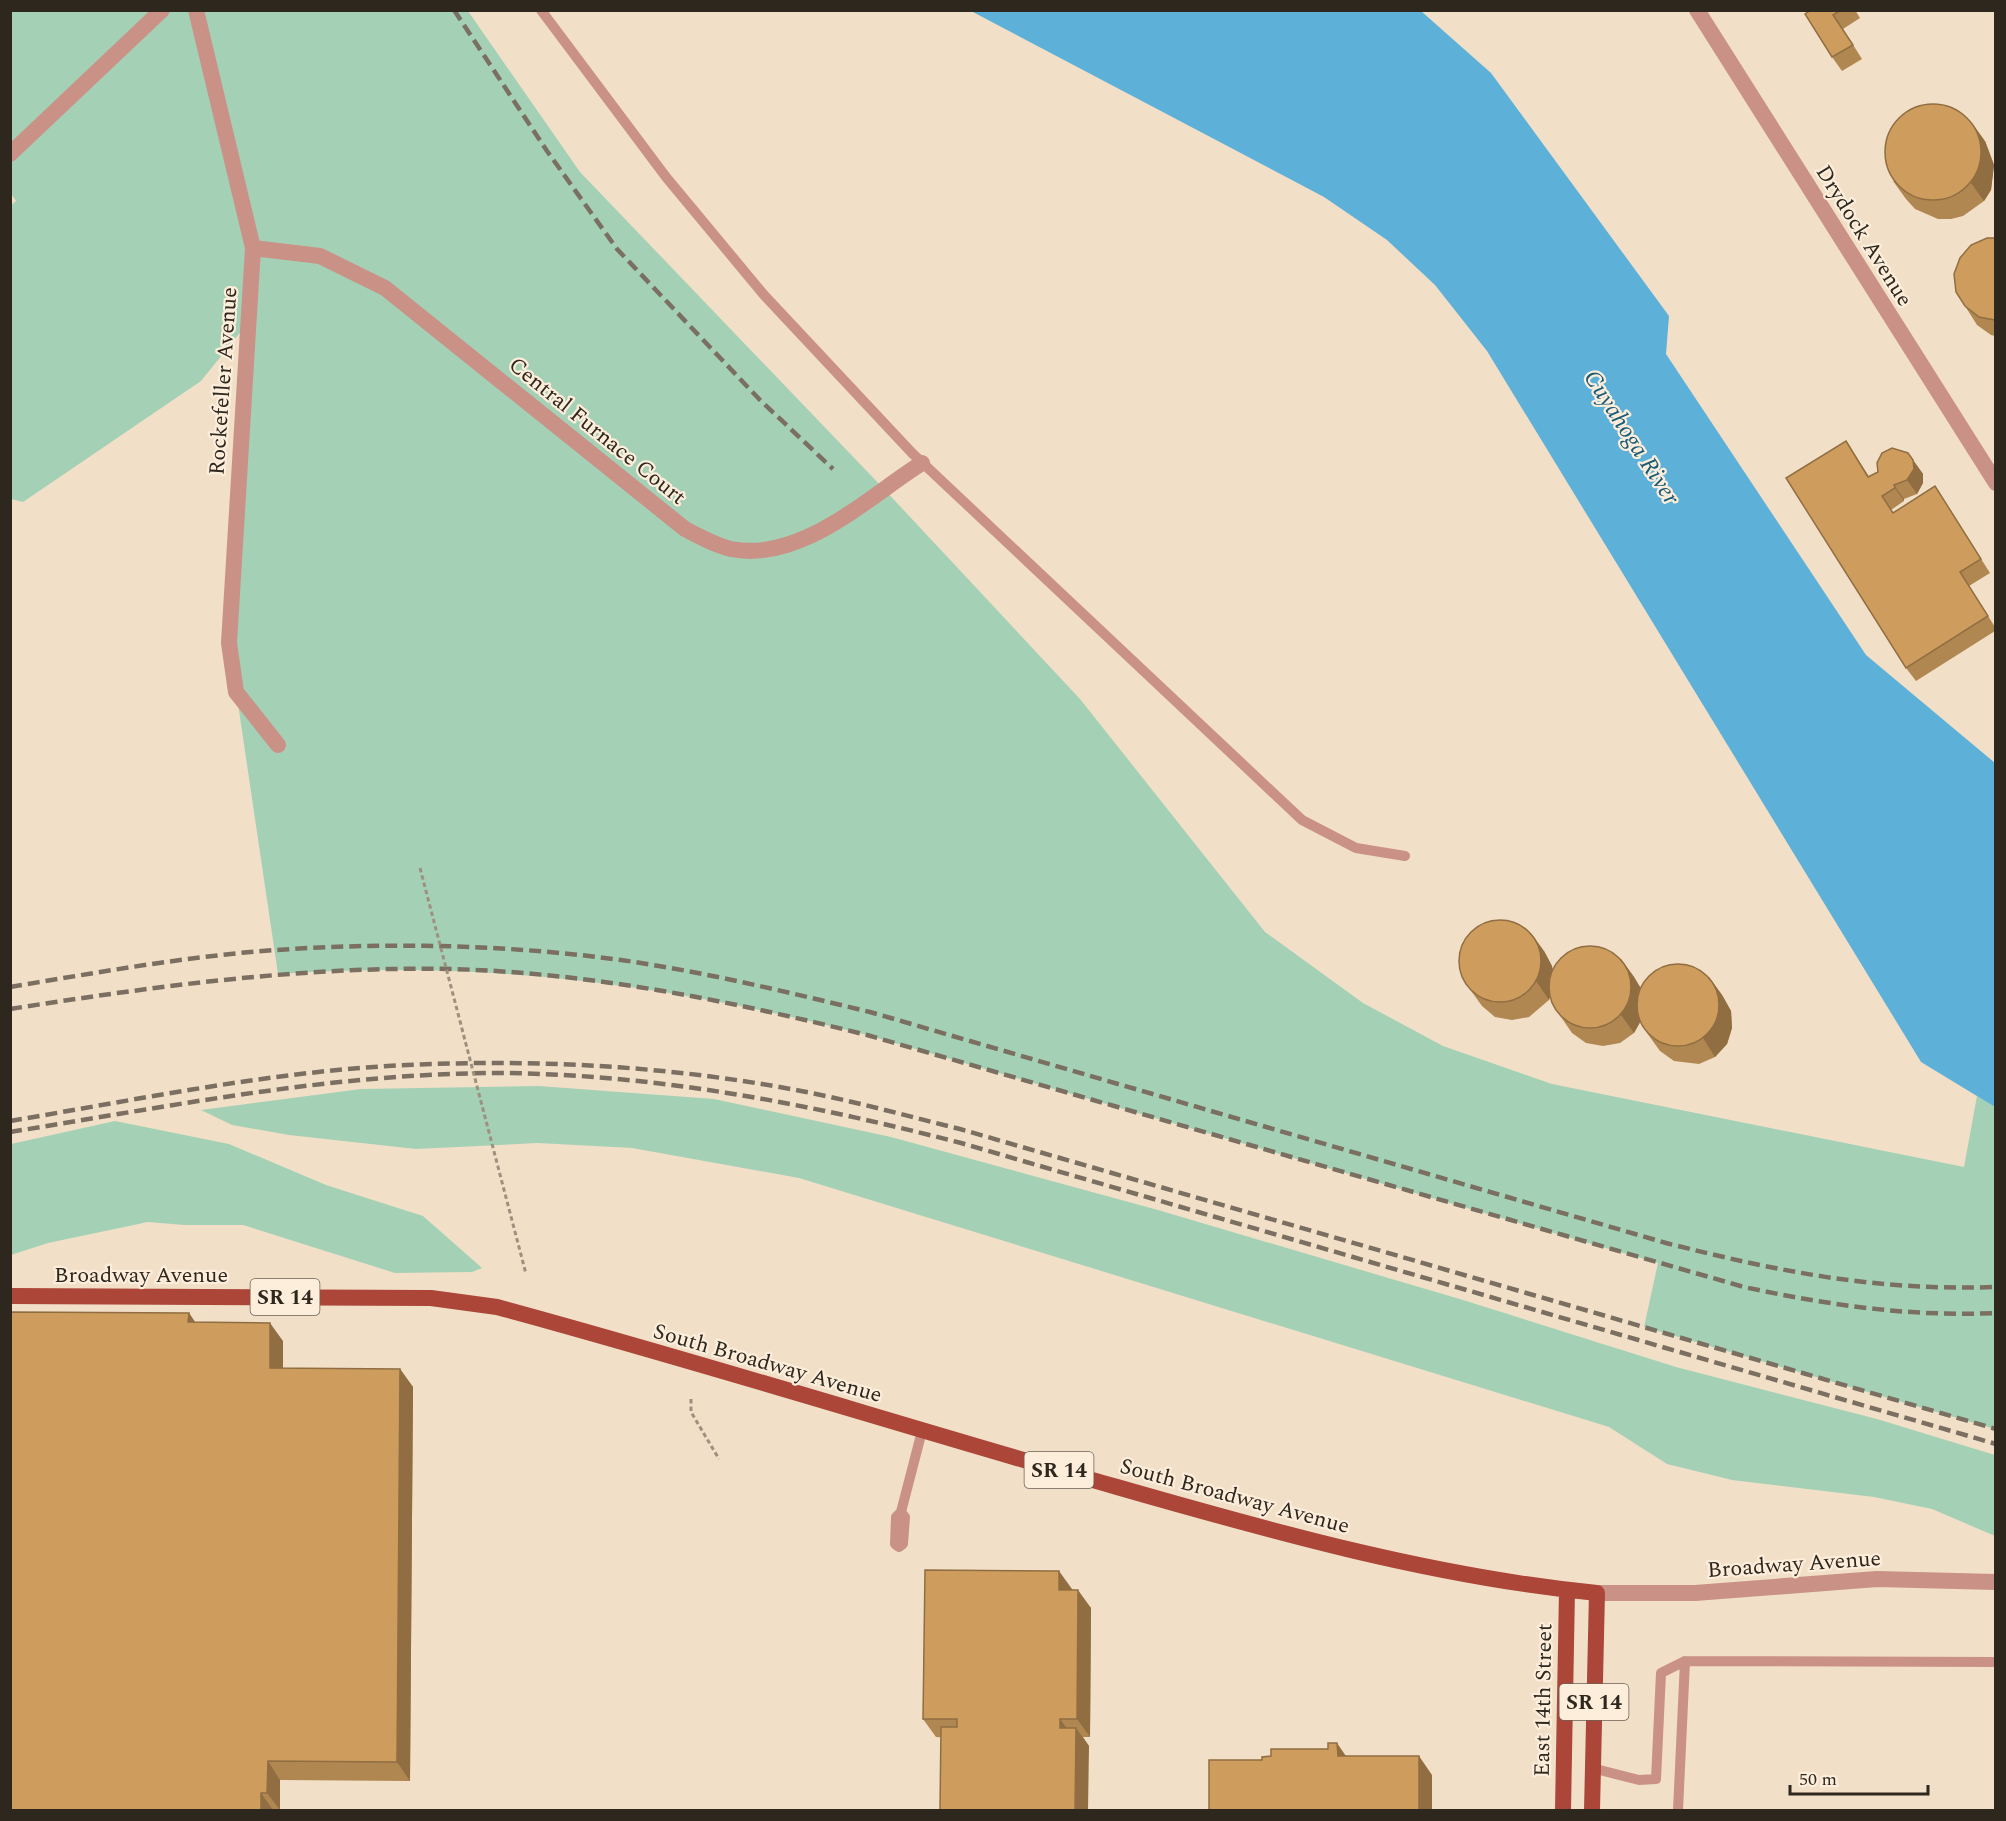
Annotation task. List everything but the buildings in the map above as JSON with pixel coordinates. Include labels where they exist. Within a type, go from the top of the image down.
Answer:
[{"type":"main road","name":"Broadway Avenue","points":[[10,1296],[431,1298],[497,1307],[557,1324]]},
{"type":"main road","name":"South Broadway Avenue","points":[[557,1324],[922,1431],[1320,1542],[1451,1572],[1597,1593]]},
{"type":"main road","name":"East 14th Street","points":[[1563,1810],[1567,1590]]},
{"type":"main road","name":"SR 14","points":[[1592,1810],[1597,1593]]},
{"type":"street","points":[[10,154],[162,10]]},
{"type":"street","name":"Rockefeller Avenue","points":[[196,10],[253,248],[229,643],[236,692],[279,745]]},
{"type":"street","name":"Drydock Avenue","points":[[1697,10],[1995,483]]},
{"type":"street","name":"Central Furnace Court","points":[[253,248],[320,256],[385,288],[685,529],[710,542],[733,549],[758,550],[802,540],[822,531],[922,463]]},
{"type":"street","name":"Broadway Avenue","points":[[1597,1593],[1695,1593],[1877,1579],[1995,1582]]},
{"type":"lane","points":[[541,10],[666,177],[764,295],[922,463],[1302,820],[1356,848],[1405,856]]},
{"type":"lane","points":[[901,1512],[922,1431]]},
{"type":"lane","points":[[1592,1768],[1639,1780],[1656,1779],[1661,1673],[1685,1661],[1995,1662]]},
{"type":"lane","points":[[1678,1810],[1685,1661]]},
{"type":"path","points":[[420,868],[526,1274]]},
{"type":"path","points":[[691,1399],[691,1412],[719,1459]]},
{"type":"green space","points":[[11,11],[468,11],[580,172],[883,488],[1080,699],[1265,932],[1363,1003],[1443,1046],[1552,1084],[1964,1167],[1977,1096],[1995,1107],[1995,1429],[1644,1327],[1658,1263],[867,1035],[719,1002],[575,980],[430,970],[278,974],[229,643],[247,324],[201,381],[23,502],[11,499],[10,206],[16,201],[10,192]]},
{"type":"green space","points":[[539,1086],[714,1099],[891,1137],[1158,1210],[1463,1300],[1676,1367],[1877,1419],[1995,1455],[1995,1536],[1932,1509],[1874,1497],[1732,1480],[1667,1464],[1609,1427],[799,1178],[632,1148],[538,1143],[416,1149],[289,1135],[232,1125],[201,1110],[361,1089]]},
{"type":"green space","points":[[115,1121],[229,1144],[326,1185],[423,1216],[482,1268],[472,1272],[395,1273],[243,1225],[184,1225],[148,1222],[48,1243],[11,1255],[11,1144]]},
{"type":"water","name":"Cuyahoga River","points":[[971,11],[1421,11],[1491,73],[1669,316],[1666,354],[1866,655],[1995,763],[1995,1107],[1921,1062],[1487,351],[1435,285],[1387,240],[1324,197]]},
{"type":"railway","points":[[454,10],[547,151],[617,249],[760,400],[833,469]]},
{"type":"railway","points":[[10,987],[199,958],[262,951],[352,946],[487,948],[621,960],[715,976],[870,1012],[1666,1243],[1749,1263],[1829,1277],[1910,1286],[1996,1287]]},
{"type":"railway","points":[[10,1009],[175,985],[341,971],[452,969],[557,976],[609,983],[713,1000],[867,1035],[1744,1287],[1869,1308],[1932,1313],[1996,1313]]},
{"type":"railway","points":[[10,1121],[257,1080],[307,1073],[407,1065],[506,1063],[605,1066],[752,1082],[841,1099],[960,1129],[1996,1429]]},
{"type":"railway","points":[[10,1132],[254,1093],[438,1074],[558,1075],[674,1085],[732,1094],[847,1116],[961,1143],[1996,1444]]}]
